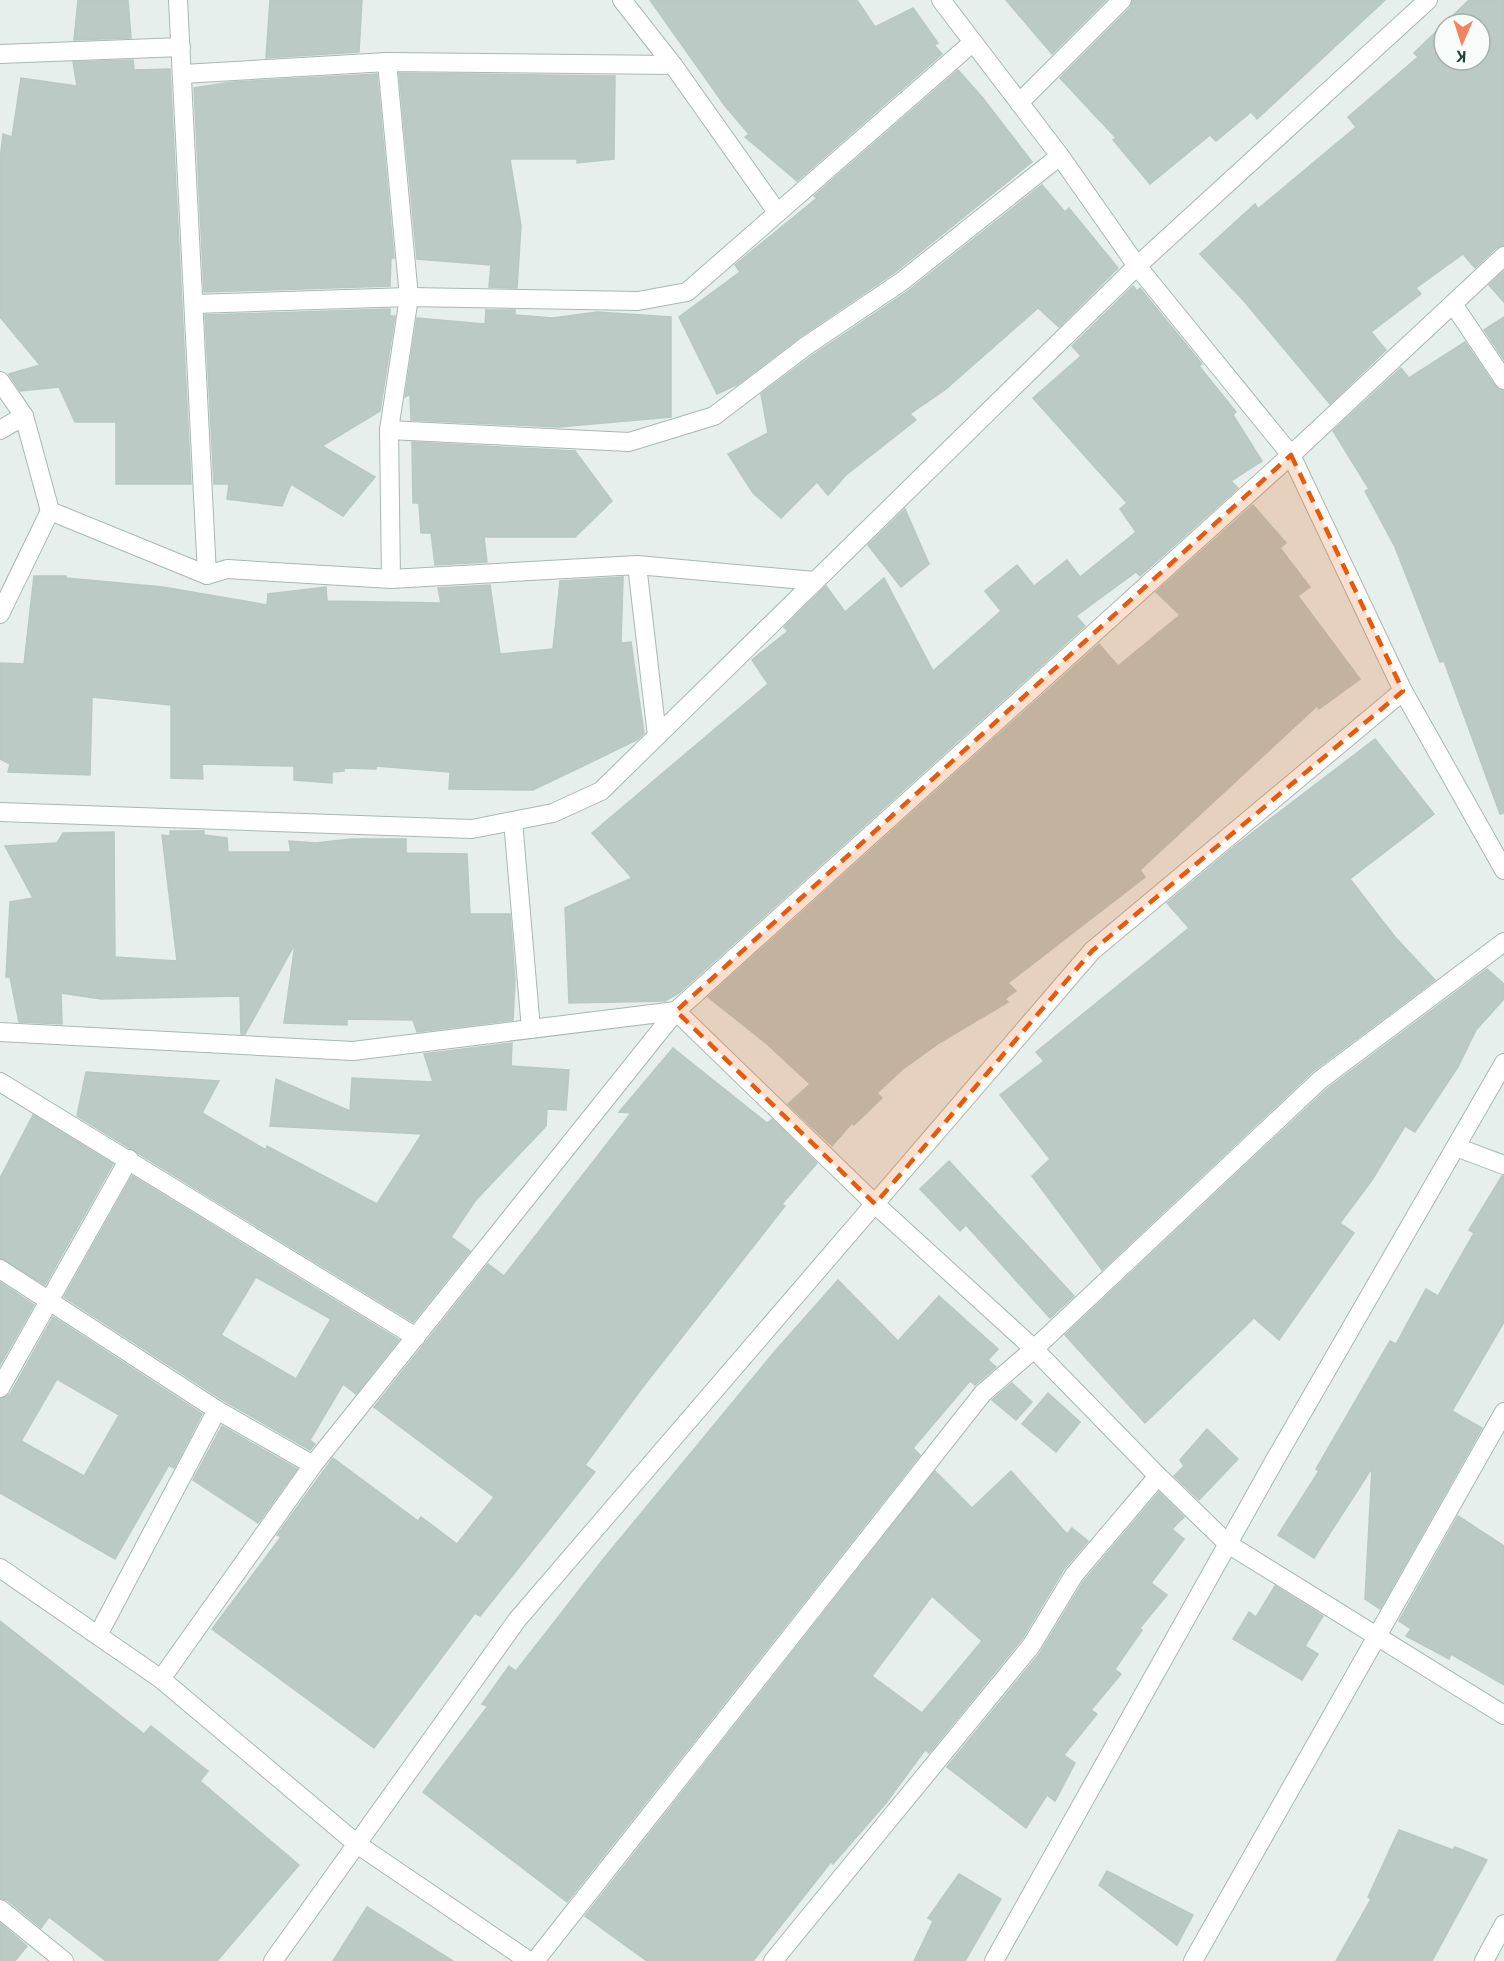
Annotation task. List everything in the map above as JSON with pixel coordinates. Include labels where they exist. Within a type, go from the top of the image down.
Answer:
[{"type":"street","points":[[178,0],[207,575]]},
{"type":"street","points":[[622,0],[673,65],[777,212]]},
{"type":"street","points":[[941,0],[1060,156],[1137,266],[1291,454],[1403,691],[1504,870]]},
{"type":"street","points":[[1018,103],[1122,0]]},
{"type":"street","points":[[0,812],[472,829],[552,813],[601,791],[1137,266],[1428,0]]},
{"type":"street","points":[[194,304],[410,297],[638,301],[687,292],[972,43]]},
{"type":"street","points":[[0,54],[181,47]]},
{"type":"street","points":[[183,74],[387,62],[673,65]]},
{"type":"street","points":[[387,62],[410,297],[389,430],[391,579]]},
{"type":"street","points":[[389,430],[629,442],[714,416],[806,346],[902,282],[1060,156]]},
{"type":"street","points":[[161,1679],[313,1465],[676,1011],[1291,454],[1504,256]]},
{"type":"street","points":[[1453,304],[1504,380]]},
{"type":"street","points":[[0,381],[24,416],[50,511],[0,614]]},
{"type":"street","points":[[0,430],[24,416]]},
{"type":"street","points":[[50,511],[207,575],[227,569],[391,579],[637,565],[815,581]]},
{"type":"street","points":[[637,565],[657,736]]},
{"type":"street","points":[[273,1961],[518,1620],[1092,951],[1403,691]]},
{"type":"street","points":[[513,821],[531,1029]]},
{"type":"street","points":[[535,1961],[983,1393],[1034,1349],[1320,1080],[1504,942]]},
{"type":"street","points":[[0,1032],[354,1051],[676,1011]]},
{"type":"street","points":[[676,1011],[875,1204],[1034,1349],[1228,1544],[1504,1715]]},
{"type":"street","points":[[994,1961],[1228,1544],[1504,1063]]},
{"type":"street","points":[[0,1082],[416,1337]]},
{"type":"street","points":[[1456,1147],[1504,1165]]},
{"type":"street","points":[[0,1388],[129,1159]]},
{"type":"street","points":[[0,1269],[217,1410],[313,1465]]},
{"type":"street","points":[[98,1635],[217,1410]]},
{"type":"street","points":[[1193,1961],[1375,1635],[1504,1412]]},
{"type":"street","points":[[774,1961],[1031,1646],[1074,1575],[1158,1476]]},
{"type":"street","points":[[0,1568],[161,1679],[357,1844],[529,1961]]},
{"type":"street","points":[[0,1910],[64,1961]]},
{"type":"street","points":[[1484,1961],[1504,1924]]},
{"type":"highlighted area","points":[[1291,455],[1403,691],[1092,951],[875,1204],[676,1011]]},
{"type":"building","points":[[78,0],[128,0],[131,38],[74,40]]},
{"type":"building","points":[[270,0],[362,0],[359,52],[266,58]]},
{"type":"building","points":[[650,0],[857,0],[875,27],[913,8],[938,43],[934,45],[942,54],[797,181],[745,137],[749,134],[725,106]]},
{"type":"building","points":[[1006,0],[1106,0],[1052,54]]},
{"type":"building","points":[[1133,0],[1385,0],[1257,119],[1251,112],[1216,141],[1210,135],[1150,184],[1113,140],[1116,138],[1060,78],[1130,8]]},
{"type":"building","points":[[1469,0],[1504,0],[1504,245],[1496,248],[1475,268],[1463,254],[1416,288],[1421,294],[1371,332],[1386,350],[1330,404],[1244,301],[1200,254],[1255,204],[1258,209],[1356,127],[1348,117],[1418,57],[1414,53],[1432,36],[1432,72],[1492,72],[1492,12],[1456,12]]},
{"type":"building","points":[[133,60],[134,70],[170,69],[191,484],[116,484],[116,422],[75,422],[59,387],[20,391],[9,374],[40,365],[0,317],[0,161],[3,134],[12,137],[21,78],[77,86],[73,62]]},
{"type":"building","points":[[958,70],[1032,162],[894,273],[800,337],[738,384],[717,394],[679,317],[740,272],[735,265],[817,198],[814,196]]},
{"type":"building","points":[[399,73],[615,76],[614,159],[577,163],[577,159],[510,159],[521,226],[517,288],[489,287],[491,265],[417,259]]},
{"type":"building","points":[[377,74],[394,258],[391,258],[390,286],[204,292],[194,88],[232,82]]},
{"type":"building","points":[[1042,185],[1065,212],[1069,208],[1118,268],[1059,327],[1038,308],[946,389],[910,414],[916,420],[846,475],[828,495],[817,482],[781,518],[753,493],[728,454],[768,433],[761,394],[813,355],[908,291]]},
{"type":"building","points":[[1504,271],[1504,302],[1489,285]]},
{"type":"building","points":[[1133,286],[1137,291],[1140,288],[1202,364],[1199,366],[1236,412],[1233,415],[1262,461],[1231,481],[1238,488],[1140,576],[1136,572],[1076,616],[1085,626],[679,993],[665,1001],[569,1003],[565,908],[632,878],[592,833],[768,684],[752,660],[788,631],[784,627],[826,586],[845,612],[884,578],[933,671],[1001,611],[985,591],[1017,565],[1034,586],[1067,560],[1080,577],[1136,532],[1120,509],[1127,503],[1033,398],[1081,356],[1072,346]]},
{"type":"building","points":[[390,309],[390,316],[395,316],[380,411],[322,446],[375,477],[343,516],[291,484],[282,506],[227,499],[229,484],[214,484],[205,315]]},
{"type":"building","points":[[486,310],[515,310],[515,315],[553,318],[597,312],[671,317],[671,417],[558,427],[411,420],[410,394],[405,397],[417,318],[485,324]]},
{"type":"building","points":[[1504,317],[1504,360],[1484,330]]},
{"type":"building","points":[[1465,342],[1495,386],[1504,391],[1504,813],[1500,814],[1444,661],[1440,662],[1395,547],[1365,491],[1369,489],[1333,431],[1401,368],[1409,378]]},
{"type":"building","points":[[412,442],[575,451],[612,501],[575,537],[484,537],[487,562],[435,565],[431,533],[421,533],[419,503],[413,503]]},
{"type":"building","points":[[1253,505],[1286,543],[1280,548],[1310,587],[1298,596],[1360,679],[1319,709],[1317,706],[1140,870],[1145,877],[1008,983],[1016,991],[1005,999],[1008,1002],[939,1043],[903,1069],[877,1093],[882,1098],[854,1125],[852,1123],[832,1146],[788,1104],[810,1084],[767,1044],[708,997],[1099,644],[1118,666],[1180,615],[1156,592]]},
{"type":"building","points":[[905,509],[929,564],[901,587],[868,545]]},
{"type":"building","points":[[34,576],[66,576],[66,578],[163,587],[267,605],[268,594],[326,587],[327,601],[441,603],[438,588],[490,585],[500,654],[553,649],[560,581],[623,577],[621,643],[631,642],[644,733],[637,740],[533,790],[449,789],[450,772],[376,766],[376,769],[344,768],[344,771],[332,772],[332,783],[294,780],[294,766],[202,764],[203,779],[171,778],[171,705],[92,697],[90,775],[8,772],[10,764],[0,759],[0,663],[24,664]]},
{"type":"building","points":[[1375,739],[1434,814],[1350,879],[1395,937],[1435,980],[1312,1072],[1102,1270],[1032,1176],[1050,1159],[1000,1095],[1044,1061],[1036,1052],[1189,928],[1167,903],[1235,846]]},
{"type":"building","points":[[170,831],[204,831],[204,835],[227,838],[228,852],[291,852],[289,841],[316,843],[351,839],[406,839],[406,853],[467,854],[470,914],[510,914],[515,980],[513,1020],[417,1032],[413,1020],[347,1019],[347,1025],[284,1023],[295,944],[245,1034],[241,1034],[240,996],[101,999],[61,993],[62,1024],[19,1022],[10,977],[6,977],[10,902],[33,898],[5,846],[57,843],[63,833],[114,832],[115,957],[177,961],[162,835],[170,836]]},
{"type":"building","points":[[1487,969],[1504,984],[1504,999],[1476,1030],[1458,1067],[1415,1132],[1405,1126],[1372,1180],[1340,1223],[1354,1233],[1279,1340],[1254,1318],[1145,1423],[1065,1335],[1327,1089]]},
{"type":"building","points":[[512,1043],[511,1066],[569,1070],[566,1110],[547,1109],[546,1126],[475,1201],[451,1237],[470,1251],[413,1322],[77,1116],[86,1072],[219,1081],[202,1113],[266,1150],[267,1146],[377,1204],[422,1134],[270,1126],[276,1079],[350,1111],[352,1078],[433,1082],[424,1054]]},
{"type":"building","points":[[673,1048],[767,1123],[772,1119],[817,1163],[782,1204],[785,1206],[642,1388],[585,1465],[595,1472],[480,1616],[475,1613],[374,1748],[212,1629],[281,1537],[277,1535],[333,1458],[418,1521],[421,1517],[457,1544],[494,1497],[374,1407],[488,1264],[504,1276],[631,1113],[619,1112]]},
{"type":"building","points":[[33,1115],[113,1164],[45,1285],[0,1258],[0,1178]]},
{"type":"building","points":[[949,1161],[1074,1296],[1050,1318],[966,1225],[960,1231],[920,1189]]},
{"type":"building","points":[[132,1176],[399,1340],[356,1394],[343,1384],[310,1440],[315,1444],[310,1450],[223,1400],[64,1297]],"holes":[[[256,1277],[331,1319],[296,1379],[221,1335]]]},
{"type":"building","points":[[1504,1176],[1504,1322],[1452,1411],[1482,1428],[1380,1609],[1365,1599],[1372,1468],[1314,1558],[1278,1535],[1319,1471],[1316,1469],[1390,1341],[1396,1344],[1426,1289],[1438,1296],[1474,1233],[1469,1230]]},
{"type":"building","points":[[838,1280],[898,1341],[939,1296],[998,1349],[988,1360],[996,1367],[975,1385],[970,1381],[913,1448],[920,1455],[567,1902],[423,1792],[488,1706],[482,1704],[509,1666],[516,1671],[605,1557],[776,1350]]},
{"type":"building","points":[[0,1282],[34,1305],[0,1365]]},
{"type":"building","points":[[53,1317],[202,1414],[174,1468],[169,1465],[115,1559],[0,1493],[0,1399],[10,1394]],"holes":[[[57,1379],[119,1415],[84,1476],[21,1441]]]},
{"type":"building","points":[[1012,1383],[1032,1402],[1016,1420],[992,1400]]},
{"type":"building","points":[[1048,1393],[1080,1422],[1056,1452],[1022,1424]]},
{"type":"building","points":[[222,1426],[297,1469],[258,1523],[193,1480]]},
{"type":"building","points":[[1207,1429],[1238,1459],[1199,1500],[1174,1476],[1184,1466],[1180,1460]]},
{"type":"building","points":[[935,1471],[972,1508],[1011,1471],[1067,1534],[1072,1528],[1088,1541],[1064,1569],[1022,1639],[929,1753],[925,1750],[886,1803],[833,1864],[831,1862],[753,1961],[647,1961],[585,1916]],"holes":[[[932,1596],[982,1641],[922,1713],[872,1676]]]},
{"type":"building","points":[[1159,1492],[1184,1517],[1172,1529],[1184,1539],[1151,1583],[1167,1595],[1140,1628],[1142,1630],[1115,1669],[1121,1674],[1091,1710],[1097,1714],[1064,1755],[1075,1763],[1055,1801],[1047,1795],[1026,1828],[947,1767],[1040,1653],[1083,1582]]},
{"type":"building","points":[[1458,1516],[1504,1546],[1504,1685],[1451,1654],[1449,1659],[1406,1636],[1411,1629],[1399,1621]]},
{"type":"building","points":[[1275,1586],[1323,1616],[1305,1646],[1318,1654],[1302,1680],[1233,1639],[1249,1612],[1256,1617]]},
{"type":"building","points":[[0,1621],[144,1734],[151,1726],[208,1771],[200,1781],[299,1865],[217,1961],[106,1961],[49,1917],[41,1928],[7,1900],[0,1898]]},
{"type":"building","points":[[1399,1830],[1453,1850],[1455,1847],[1487,1860],[1432,1961],[1336,1961],[1371,1899],[1368,1897]]},
{"type":"building","points":[[1107,1871],[1193,1915],[1177,1945],[1099,1885]]},
{"type":"building","points":[[959,1874],[1001,1899],[965,1961],[914,1961],[933,1921],[928,1918]]},
{"type":"building","points":[[367,1907],[453,1961],[333,1961]]},
{"type":"building","points":[[0,1923],[27,1946],[15,1961],[0,1961]]}]
